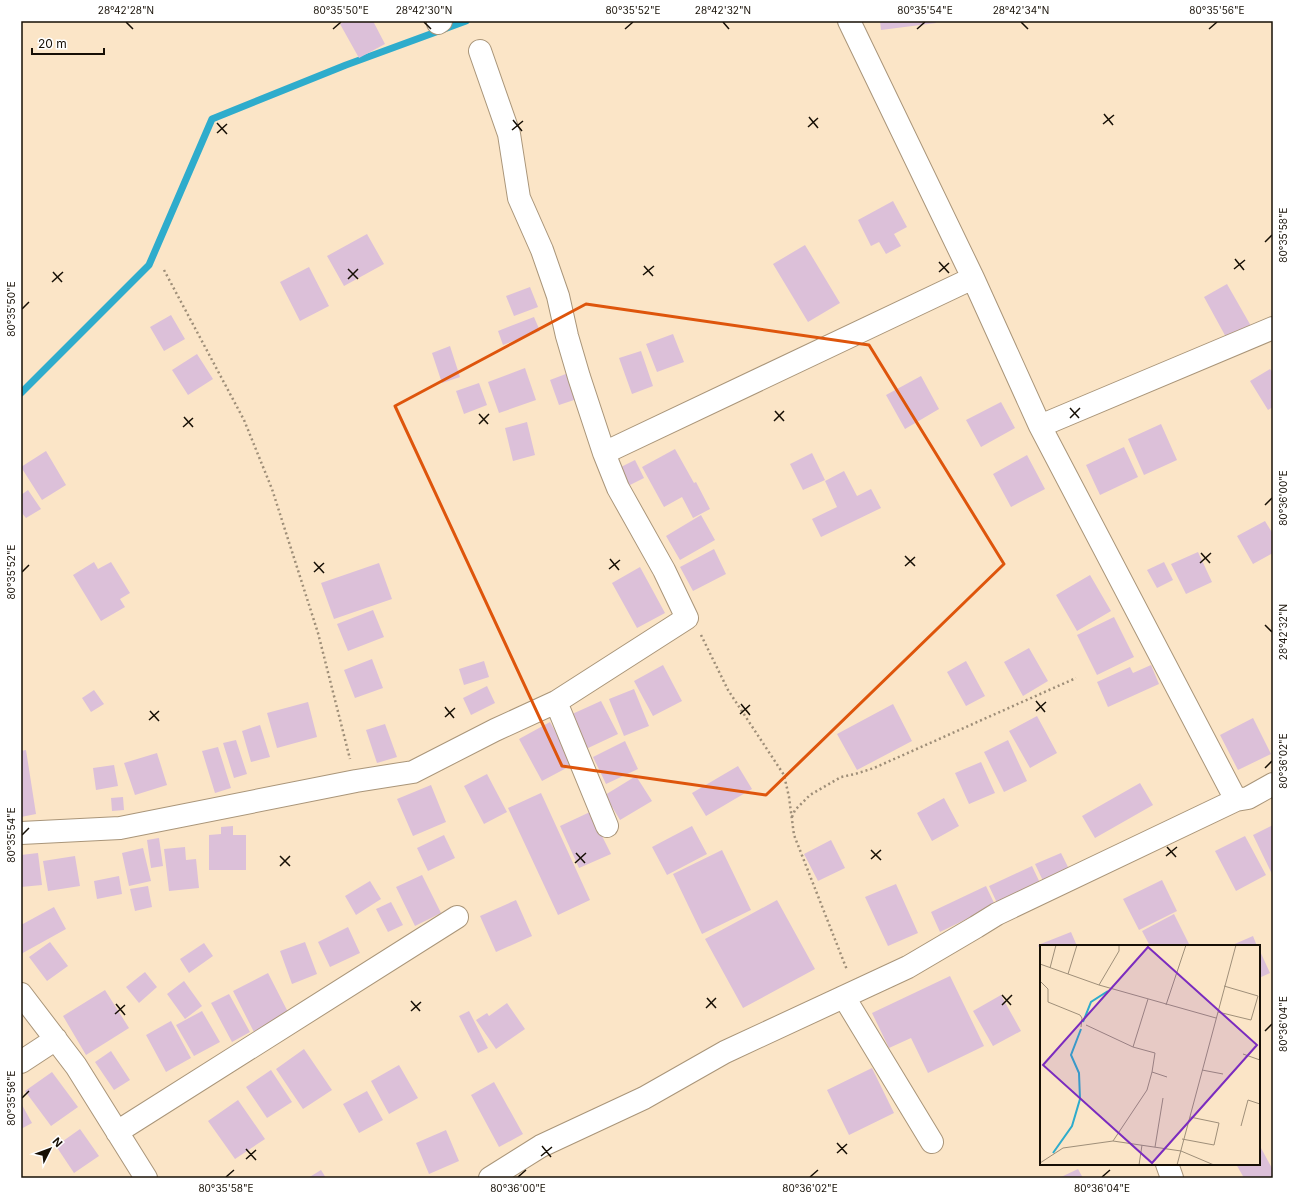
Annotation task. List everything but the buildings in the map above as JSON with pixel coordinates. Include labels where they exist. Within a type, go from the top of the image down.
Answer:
[{"type":"street","points":[[849,21],[973,278],[1040,426],[1236,800]]},
{"type":"street","points":[[21,833],[120,828],[356,780],[413,772],[495,730],[556,702],[687,618],[664,570],[618,488],[604,453],[567,336],[558,296],[542,250],[519,198],[509,134],[480,51]]},
{"type":"street","points":[[604,453],[973,278]]},
{"type":"street","points":[[1040,426],[1273,328]]},
{"type":"street","points":[[556,702],[607,826]]},
{"type":"street","points":[[490,1178],[541,1146],[644,1098],[725,1052],[908,967],[997,914],[1236,800],[1248,798],[1273,784]]},
{"type":"street","points":[[117,1132],[457,918]]},
{"type":"street","points":[[21,994],[76,1066],[146,1178]]},
{"type":"street","points":[[850,994],[932,1142]]},
{"type":"street","points":[[21,1062],[56,1039]]},
{"type":"street","points":[[1167,1165],[1172,1178]]},
{"type":"path","points":[[164,270],[244,420],[272,489],[318,633],[356,780]]},
{"type":"path","points":[[687,618],[699,632],[728,690],[784,775],[789,797],[794,835],[850,994]]},
{"type":"path","points":[[792,817],[795,810],[810,795],[841,777],[874,768],[1076,678]]},
{"type":"highlighted area","points":[[586,304],[869,345],[1004,564],[766,795],[562,766],[395,406]]},
{"type":"waterway","points":[[21,393],[149,265],[212,119],[346,65],[466,21]]}]
